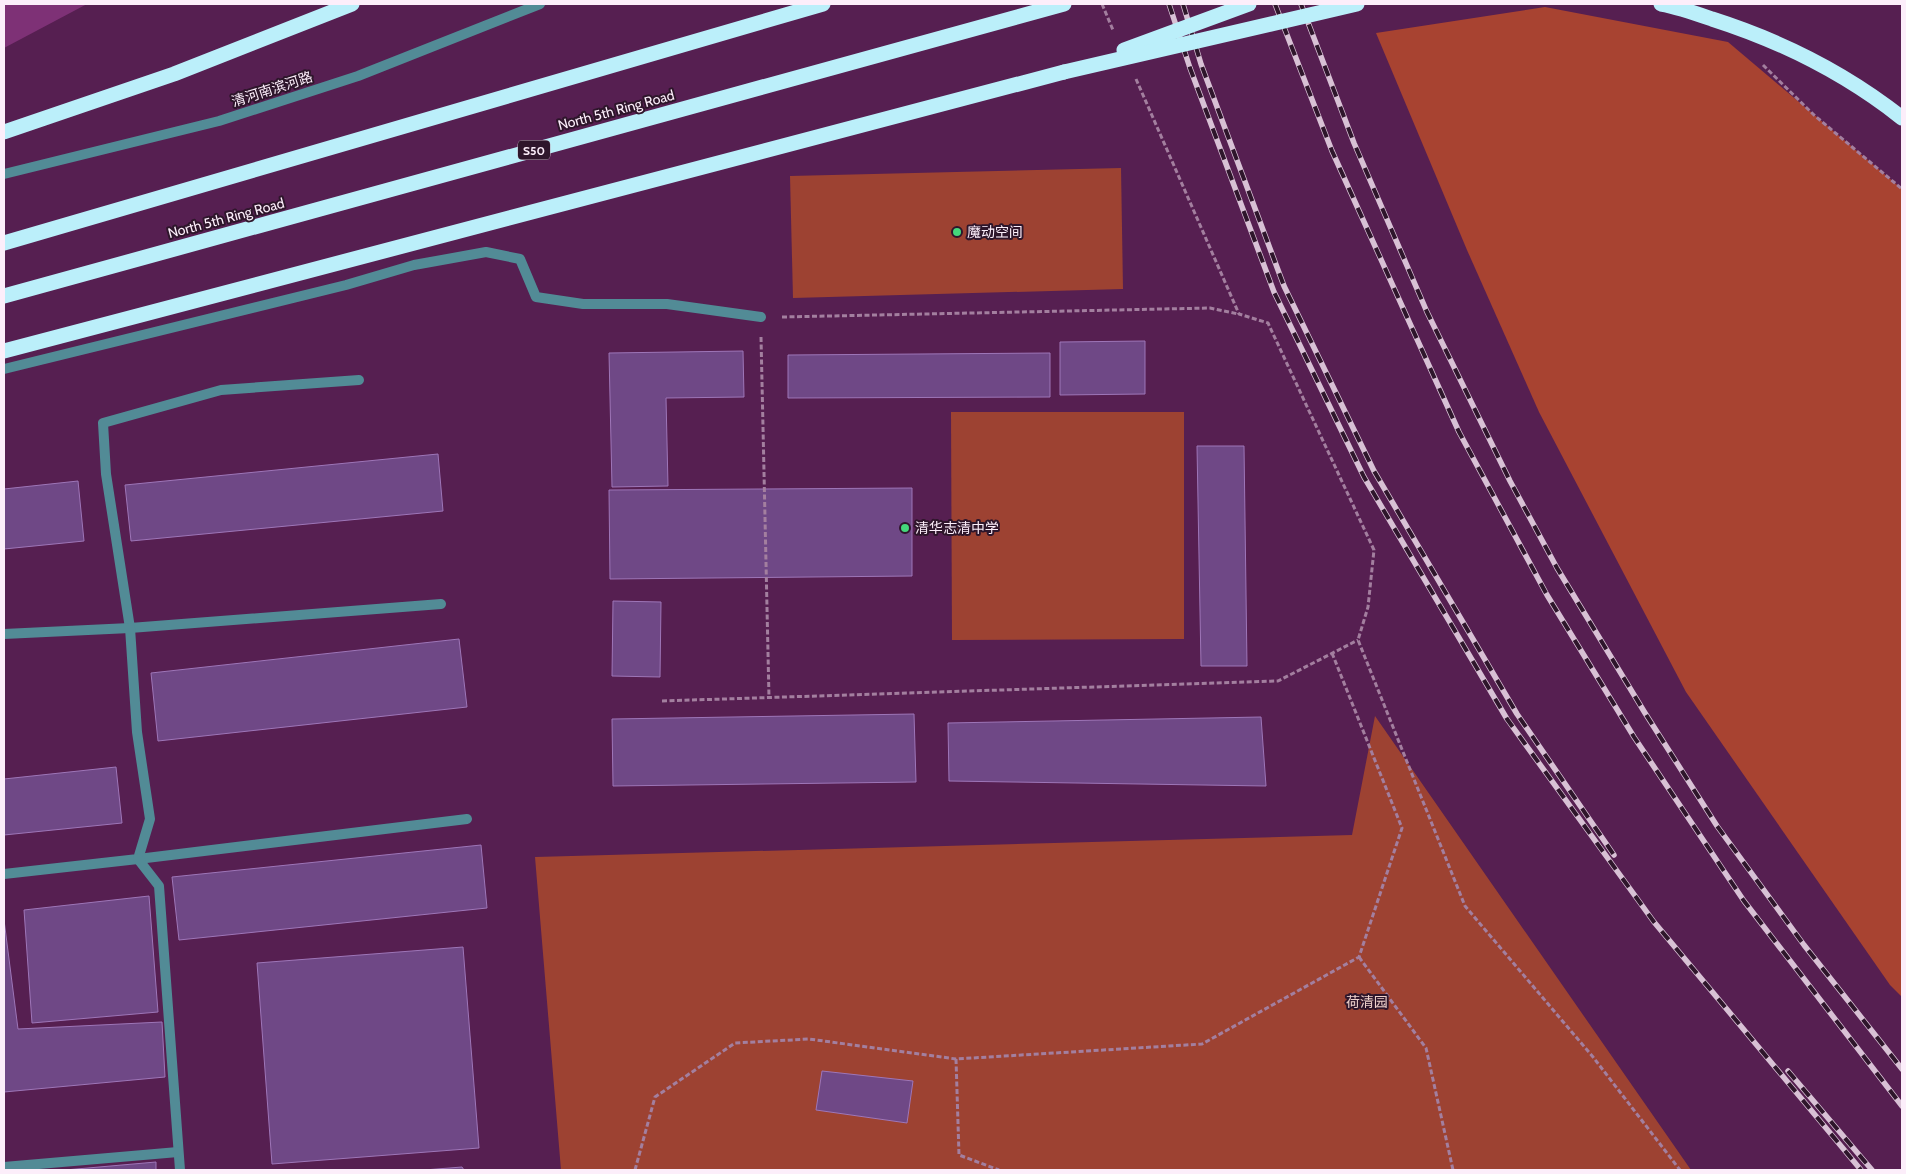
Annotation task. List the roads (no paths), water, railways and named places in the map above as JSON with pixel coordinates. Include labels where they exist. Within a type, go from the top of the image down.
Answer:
[{"type":"highway","points":[[4,132],[174,74],[352,4]]},
{"type":"highway","points":[[4,243],[823,4]]},
{"type":"highway","name":"North 5th Ring Road","points":[[4,296],[1064,4]]},
{"type":"highway","points":[[1064,72],[1249,4]]},
{"type":"highway","points":[[4,351],[1064,72],[1357,4]]},
{"type":"highway","points":[[1661,4],[1740,28],[1801,53],[1878,99],[1902,118]]},
{"type":"lane","name":"清河南滨河路","points":[[4,174],[238,115],[358,76],[540,4]]},
{"type":"lane","points":[[4,369],[346,286],[414,265],[486,252],[520,259],[536,297],[583,304],[668,304],[761,317]]},
{"type":"lane","points":[[138,859],[150,819],[137,732],[130,628],[106,474],[103,423],[221,390],[359,380]]},
{"type":"lane","points":[[4,634],[130,628],[441,604]]},
{"type":"lane","points":[[4,874],[467,819]]},
{"type":"lane","points":[[138,859],[159,886],[180,1170]]},
{"type":"lane","points":[[4,1167],[178,1152]]},
{"type":"railway","points":[[1169,4],[1190,68],[1274,292],[1364,477],[1507,719],[1654,922],[1861,1170]]},
{"type":"railway","points":[[1183,4],[1201,64],[1284,286],[1374,471],[1517,714],[1614,855]]},
{"type":"railway","points":[[1275,4],[1332,151],[1459,432],[1547,595],[1634,737],[1744,901],[1902,1106]]},
{"type":"railway","points":[[1301,4],[1354,143],[1427,312],[1510,481],[1557,568],[1645,713],[1717,826],[1804,945],[1902,1069]]},
{"type":"railway","points":[[1788,1071],[1872,1170]]},
{"type":"place","name":"魔动空间","points":[[957,232]]},
{"type":"place","name":"清华志清中学","points":[[905,528]]},
{"type":"park label","name":"荷清园","points":[[1367,1002]]}]
